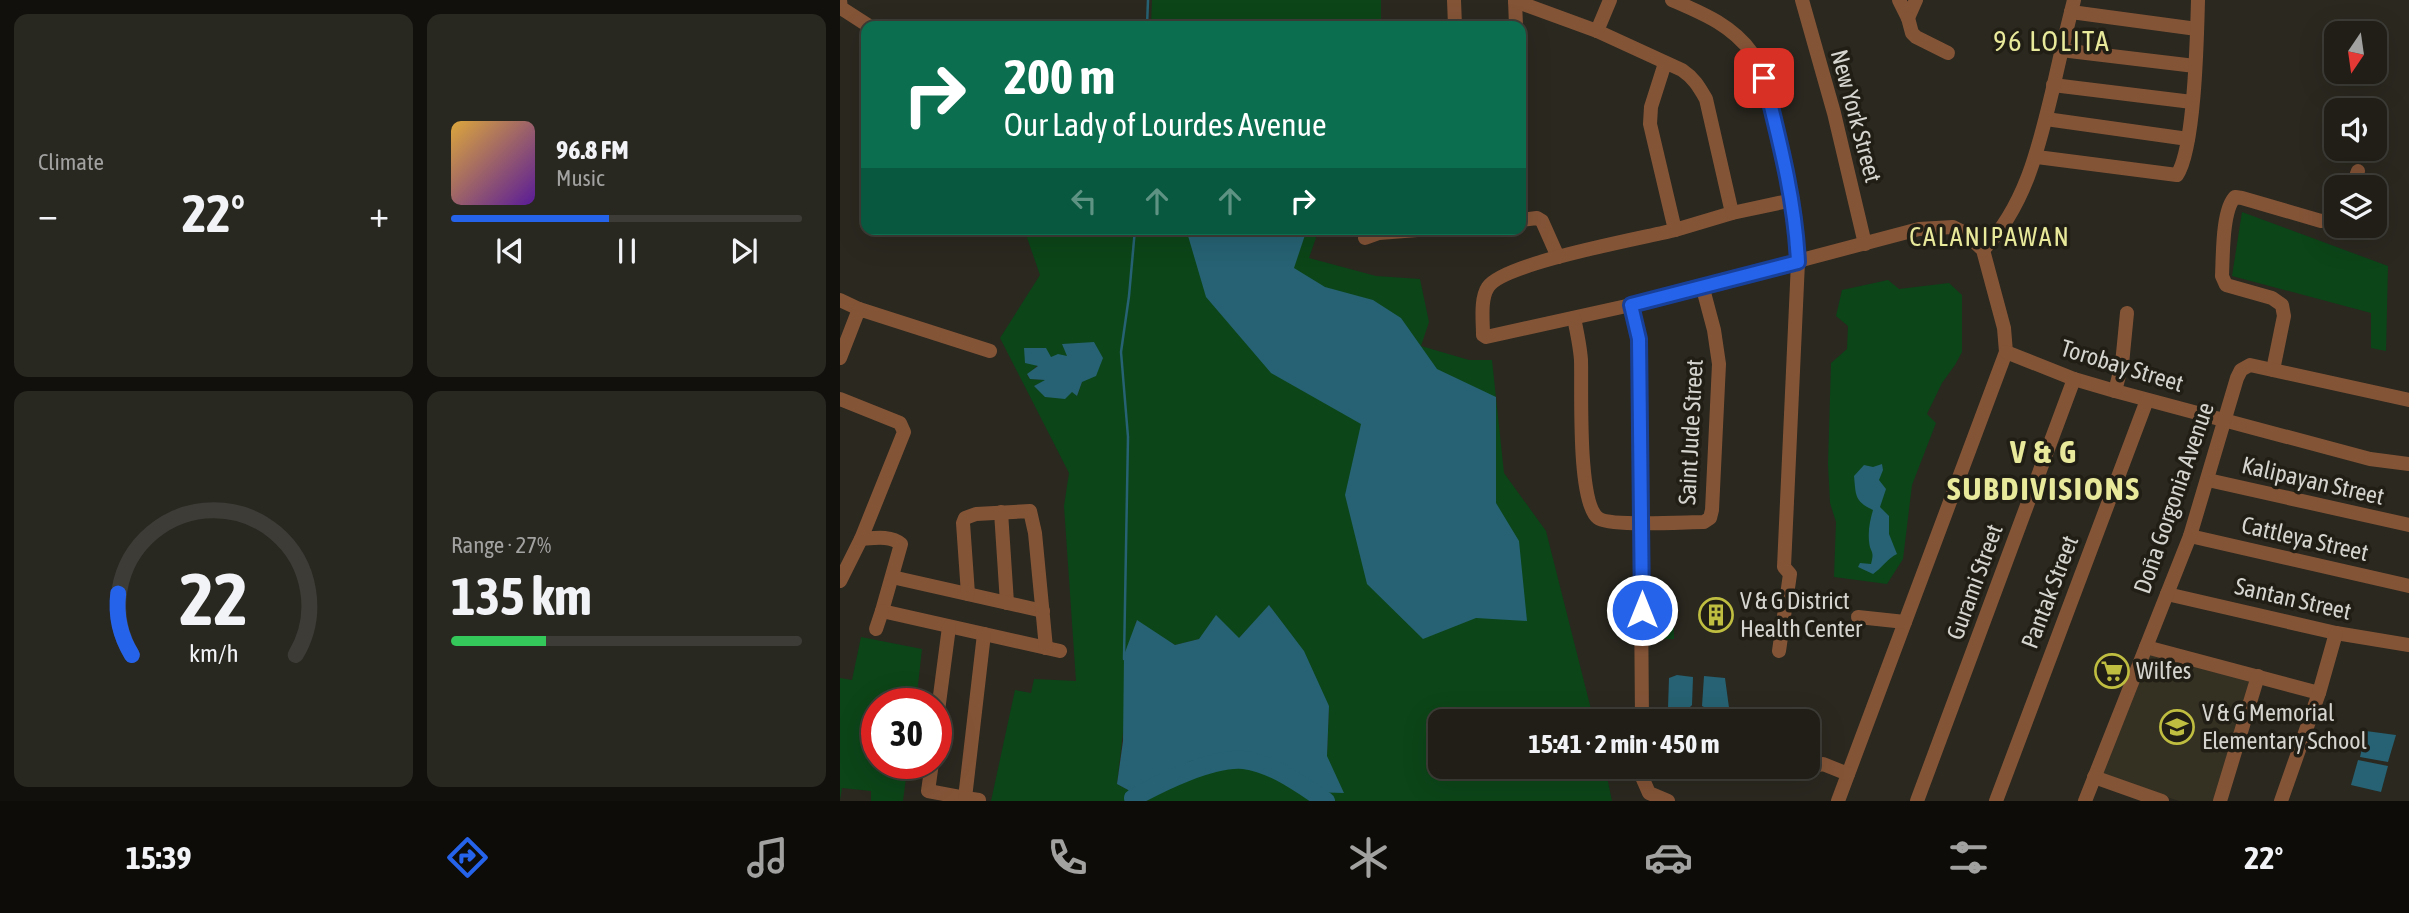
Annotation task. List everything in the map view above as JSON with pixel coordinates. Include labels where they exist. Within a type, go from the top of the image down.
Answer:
[{"type":"street","points":[[1454,0],[1455,21]]},
{"type":"street","points":[[1516,21],[1515,0],[1597,31],[1692,76],[1706,99],[1732,213]]},
{"type":"street","points":[[1597,31],[1610,0]]},
{"type":"street","points":[[1672,0],[1731,30],[1752,53],[1764,78],[1793,200],[1798,262],[1784,567],[1790,574],[1779,651]]},
{"type":"street","name":"New York Street","points":[[1802,0],[1834,113],[1865,244]]},
{"type":"street","points":[[1899,0],[1912,33],[1948,53]]},
{"type":"street","points":[[1908,19],[1916,0]]},
{"type":"street","points":[[2036,157],[2177,174],[2183,166],[2188,139],[2198,0]]},
{"type":"street","points":[[1983,250],[2015,204],[2036,157],[2072,6],[2197,29]]},
{"type":"street","points":[[840,7],[861,21]]},
{"type":"street","points":[[2061,50],[2195,66]]},
{"type":"street","points":[[1665,63],[1651,107],[1650,124],[1675,230]]},
{"type":"street","points":[[2053,85],[2192,102]]},
{"type":"street","points":[[2046,119],[2188,139]]},
{"type":"street","points":[[2356,175],[2358,170]]},
{"type":"street","points":[[2273,370],[2284,316],[2282,305],[2272,298],[2226,285],[2222,276],[2227,215],[2231,201],[2235,197],[2242,198],[2324,221]]},
{"type":"street","points":[[1793,200],[1732,213],[1515,270],[1493,282],[1485,295],[1483,336],[1631,305],[1919,229],[1949,226],[1965,233],[1983,250],[2004,328],[2006,352],[1838,801]]},
{"type":"street","points":[[1526,219],[1537,218],[1542,221],[1558,257]]},
{"type":"street","points":[[1365,238],[1373,235]]},
{"type":"street","name":"Saint Jude Street","points":[[1574,318],[1581,357],[1582,453],[1588,499],[1598,518],[1642,523],[1704,522],[1712,514],[1719,364],[1714,330],[1702,285]]},
{"type":"street","points":[[840,300],[859,309],[990,351]]},
{"type":"street","points":[[1631,305],[1639,339],[1642,709]]},
{"type":"street","points":[[840,358],[859,309]]},
{"type":"street","points":[[2115,391],[2122,364],[2127,313]]},
{"type":"street","name":"Torobay Street","points":[[2006,352],[2074,379],[2147,400],[2370,459],[2409,464]]},
{"type":"street","name":"Doña Gorgonia Avenue","points":[[2085,801],[2190,536],[2241,370],[2250,365],[2409,400]]},
{"type":"street","name":"Gurami Street","points":[[1917,801],[2074,379]]},
{"type":"street","points":[[840,399],[900,423],[904,432],[861,539],[840,582]]},
{"type":"street","name":"Pantak Street","points":[[1996,801],[2147,400]]},
{"type":"street","name":"Kalipayan Street","points":[[2208,480],[2409,525]]},
{"type":"street","points":[[882,611],[1053,649],[1043,611],[1032,513],[1025,510],[967,516],[963,523],[968,594]]},
{"type":"street","points":[[1000,512],[1007,603]]},
{"type":"street","name":"Cattleya Street","points":[[2190,536],[2409,586]]},
{"type":"street","points":[[861,539],[887,538],[901,543],[876,629]]},
{"type":"street","points":[[892,576],[1043,611]]},
{"type":"street","name":"Santan Street","points":[[2167,594],[2336,633],[2409,645]]},
{"type":"street","points":[[1858,617],[1905,622]]},
{"type":"street","points":[[941,688],[949,627]]},
{"type":"street","points":[[2281,801],[2319,693],[2336,633]]},
{"type":"street","points":[[927,779],[924,790],[972,799],[984,634]]},
{"type":"street","points":[[2146,647],[2319,693]]},
{"type":"street","points":[[2220,801],[2258,676]]},
{"type":"street","points":[[1820,765],[1848,774]]},
{"type":"street","points":[[2094,777],[2162,801]]},
{"type":"street","points":[[1643,779],[1649,793],[1668,801]]},
{"type":"shaded area","name":"V & G Memorial Elementary School","points":[[2147,651],[2253,681],[2214,801],[2179,801],[2097,774]]},
{"type":"green space","points":[[1152,0],[1381,0],[1381,21],[1151,21]]},
{"type":"green space","points":[[2242,212],[2388,266],[2386,351],[2371,348],[2371,313],[2232,276]]},
{"type":"green space","points":[[1026,235],[1317,235],[1309,258],[1376,276],[1420,279],[1429,322],[1421,346],[1469,360],[1492,360],[1504,473],[1546,531],[1591,709],[1428,709],[1428,779],[1607,779],[1612,801],[991,801],[1015,690],[1031,693],[1034,679],[1076,681],[1064,506],[1069,473],[1000,338],[1040,275]],"holes":[[[1062,344],[1082,382],[1077,396],[1072,391],[1034,386],[1047,380],[1030,379],[1027,375],[1038,365],[1068,356]],[[1270,606],[1329,706],[1327,756],[1309,792],[1243,755],[1191,761],[1130,791],[1117,784],[1136,621],[1175,645],[1199,639],[1239,638]]]},
{"type":"green space","points":[[1888,280],[1899,289],[1949,283],[1962,295],[1962,352],[1942,383],[1927,414],[1936,423],[1912,485],[1903,559],[1887,584],[1834,577],[1836,522],[1830,503],[1828,464],[1831,363],[1847,349],[1848,326],[1836,316],[1842,290]]},
{"type":"green space","points":[[1674,596],[1674,639],[1650,639],[1649,597]]},
{"type":"green space","points":[[861,637],[922,649],[918,688],[861,688],[861,779],[906,779],[903,801],[871,801],[871,791],[842,788],[840,800],[840,678],[852,680]]},
{"type":"water","points":[[1188,235],[1305,235],[1294,268],[1325,287],[1373,300],[1401,318],[1437,369],[1496,397],[1496,503],[1519,541],[1527,621],[1476,618],[1423,639],[1367,584],[1345,495],[1361,424],[1271,373],[1206,297]]},
{"type":"water","points":[[1094,342],[1103,358],[1096,376],[1082,382],[1077,396],[1072,392],[1065,399],[1045,397],[1034,386],[1045,380],[1030,379],[1027,374],[1038,366],[1025,363],[1024,348],[1046,348],[1051,357],[1058,354],[1067,356],[1062,344]]},
{"type":"water","points":[[1882,464],[1879,480],[1886,489],[1880,507],[1889,516],[1889,534],[1897,554],[1873,574],[1858,567],[1860,563],[1871,564],[1869,533],[1873,510],[1862,504],[1857,497],[1854,476],[1864,465],[1873,467]]},
{"type":"water","points":[[1269,605],[1304,651],[1329,706],[1327,756],[1344,793],[1309,792],[1243,755],[1191,761],[1130,791],[1117,784],[1123,741],[1124,655],[1137,620],[1175,645],[1199,639],[1216,615],[1239,638]]},
{"type":"water","points":[[1677,675],[1693,677],[1692,705],[1688,709],[1668,708],[1669,678]]},
{"type":"water","points":[[1704,676],[1725,678],[1729,709],[1706,709],[1702,706]]},
{"type":"water","points":[[2366,731],[2396,735],[2388,762],[2360,757]]},
{"type":"water","points":[[2358,760],[2388,766],[2381,792],[2351,785]]},
{"type":"waterway","points":[[1147,21],[1148,0]]},
{"type":"waterway","points":[[1124,659],[1128,437],[1121,352],[1134,235]]},
{"type":"waterway","points":[[1133,798],[1202,767],[1231,760],[1244,760],[1277,771],[1326,801]]},
{"type":"waterway","points":[[1129,787],[1133,798],[1131,801]]},
{"type":"place","name":"V & G District Health Center","points":[[1716,615]]},
{"type":"place","name":"Wilfes","points":[[2112,671]]},
{"type":"place","name":"V & G Memorial Elementary School","points":[[2177,727]]},
{"type":"district","name":"96 LOLITA","points":[[2052,41]]},
{"type":"district","name":"CALANIPAWAN","points":[[1990,237]]},
{"type":"district","name":"V & G SUBDIVISIONS","points":[[2044,470]]},
{"type":"route","points":[[1642,610],[1639,339],[1631,305],[1798,262],[1793,200],[1764,78]]}]
